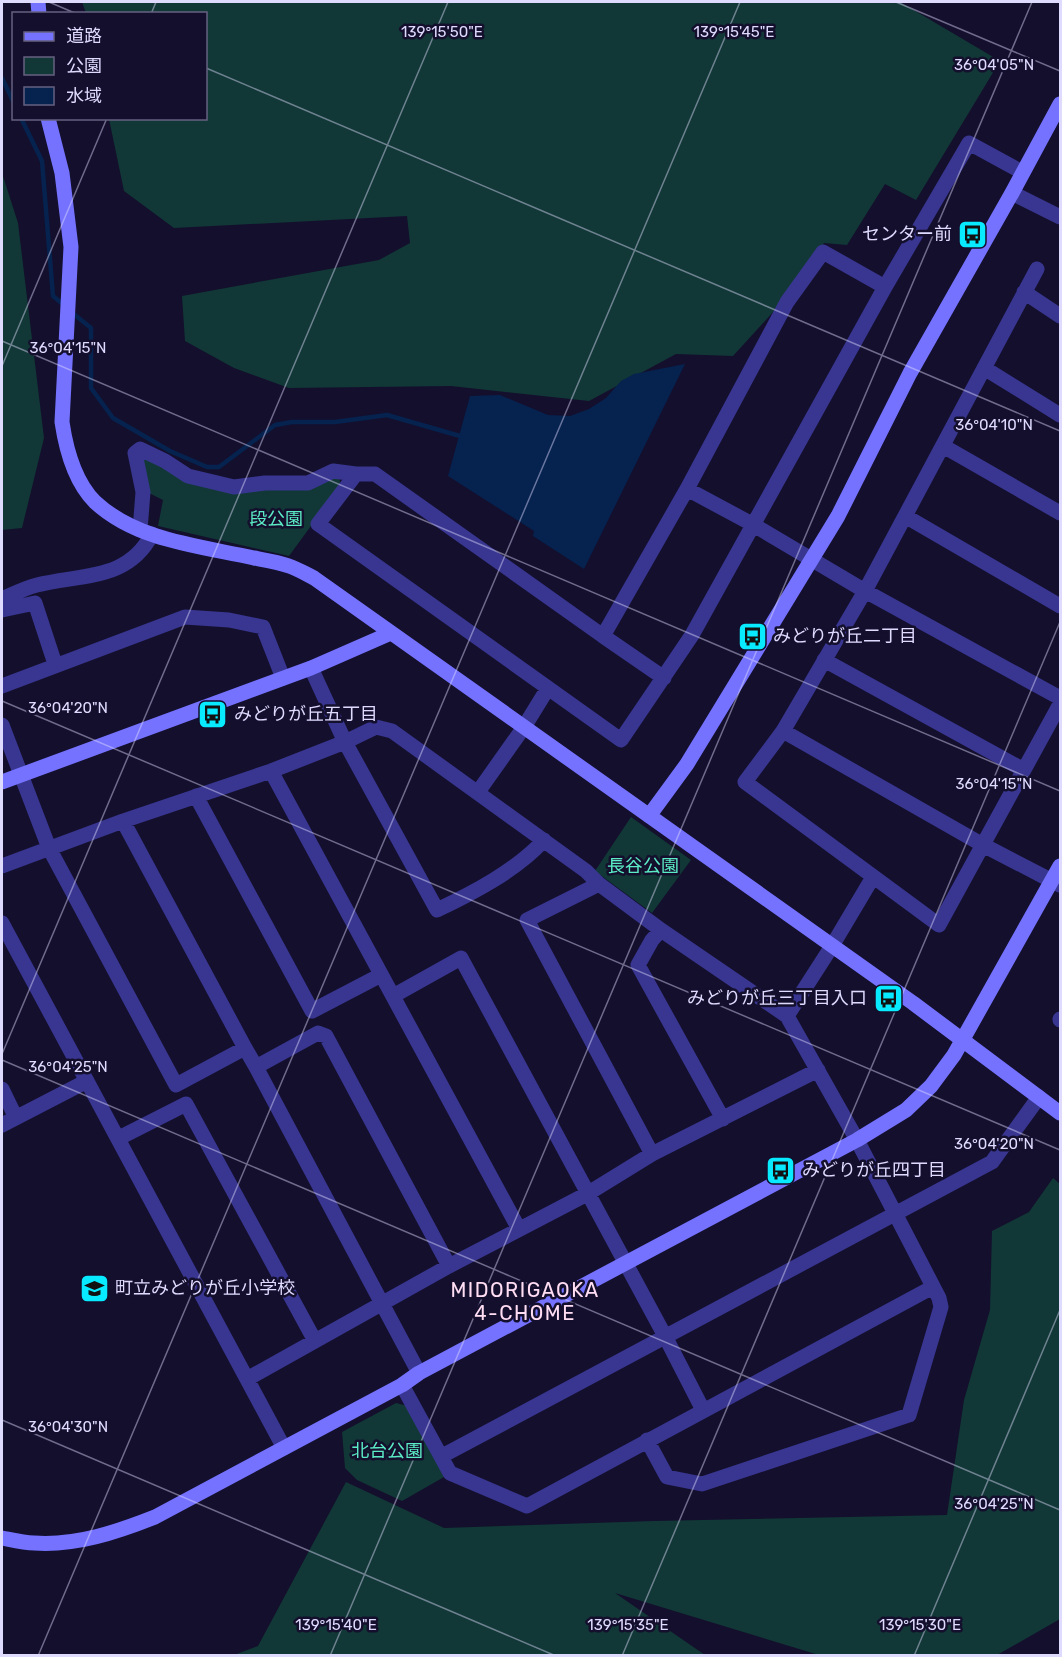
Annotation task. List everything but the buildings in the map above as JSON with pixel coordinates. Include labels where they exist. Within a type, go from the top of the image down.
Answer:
[{"type":"street","points":[[649,816],[693,756],[838,516],[910,373],[1060,104]]},
{"type":"street","points":[[49,120],[62,173],[71,247],[62,422],[66,447],[84,488],[94,501],[128,525],[146,532],[288,566],[314,578],[832,946],[1060,1113]]},
{"type":"street","points":[[356,474],[318,524],[621,740],[692,635],[885,286],[969,143],[1022,172]]},
{"type":"street","points":[[1012,193],[1060,217]]},
{"type":"street","points":[[603,636],[687,489],[787,303],[823,252],[885,286]]},
{"type":"street","points":[[1036,269],[865,591],[783,731],[745,782],[939,925],[1060,704]]},
{"type":"street","points":[[1024,292],[1060,316]]},
{"type":"street","points":[[984,368],[1060,416]]},
{"type":"street","points":[[943,446],[1060,513]]},
{"type":"street","points":[[2,599],[35,585],[107,573],[126,564],[146,547],[143,492],[135,453],[140,449],[165,460],[188,476],[234,487],[265,483],[308,483],[333,471],[375,474],[664,678]]},
{"type":"street","points":[[687,489],[752,524],[865,591],[1060,698]]},
{"type":"street","points":[[905,516],[1060,606]]},
{"type":"street","points":[[2,610],[34,603],[55,664]]},
{"type":"street","points":[[2,686],[55,664],[185,617],[218,619],[263,627],[283,678]]},
{"type":"street","points":[[2,782],[311,668],[391,633]]},
{"type":"street","points":[[824,660],[1024,770]]},
{"type":"street","points":[[311,668],[345,742],[437,910],[471,894],[533,852],[544,840]]},
{"type":"street","points":[[478,792],[524,727],[548,688]]},
{"type":"street","points":[[2,725],[49,848],[176,1085],[245,1048]]},
{"type":"street","points":[[2,866],[271,771],[345,742],[376,727],[392,731],[586,871],[599,884],[661,930],[787,1016],[857,1140],[939,1298],[941,1307],[909,1415],[702,1484],[667,1477],[647,1440]]},
{"type":"street","points":[[783,731],[983,845],[1057,883]]},
{"type":"street","points":[[271,771],[519,1229]]},
{"type":"street","points":[[196,796],[312,1011],[381,975]]},
{"type":"street","points":[[123,822],[419,1373]]},
{"type":"street","points":[[2,1538],[36,1544],[80,1540],[118,1532],[154,1517],[857,1140],[906,1110],[931,1086],[963,1041],[1057,883],[1060,866]]},
{"type":"street","points":[[787,1016],[873,877]]},
{"type":"street","points":[[599,884],[527,920],[652,1154]]},
{"type":"street","points":[[2,923],[284,1448]]},
{"type":"street","points":[[661,930],[652,940],[639,965],[723,1119]]},
{"type":"street","points":[[393,996],[461,958],[703,1410]]},
{"type":"street","points":[[256,1066],[318,1033],[326,1036],[449,1266]]},
{"type":"street","points":[[248,1379],[449,1266],[587,1194],[652,1154],[818,1070]]},
{"type":"street","points":[[2,1125],[87,1081]]},
{"type":"street","points":[[2,1089],[16,1118]]},
{"type":"street","points":[[442,1456],[992,1162],[1039,1097]]},
{"type":"street","points":[[119,1138],[186,1104],[315,1341]]},
{"type":"street","points":[[402,1385],[450,1473],[527,1506],[933,1287]]},
{"type":"green space","points":[[82,2],[900,2],[1000,61],[916,200],[885,184],[847,245],[824,243],[784,300],[733,356],[676,354],[589,401],[451,386],[289,388],[234,368],[185,341],[182,296],[379,260],[410,243],[407,216],[174,228],[124,191],[109,120],[207,120],[207,12],[86,12]]},
{"type":"green space","points":[[2,173],[18,223],[44,438],[22,528],[2,530]]},
{"type":"green space","name":"段公園","points":[[146,455],[232,491],[338,475],[341,485],[289,556],[158,526],[163,500],[147,492],[140,458]]},
{"type":"green space","name":"長谷公園","points":[[631,817],[691,860],[652,913],[595,871]]},
{"type":"green space","points":[[1053,1178],[1060,1184],[1060,1619],[997,1655],[819,1655],[615,1593],[705,1655],[234,1655],[258,1646],[346,1482],[444,1528],[947,1515],[964,1400],[990,1310],[992,1231],[1029,1212]]},
{"type":"green space","name":"北台公園","points":[[396,1403],[408,1406],[444,1477],[402,1501],[357,1480],[345,1468],[342,1432]]},
{"type":"water","points":[[685,364],[584,569],[533,536],[534,531],[448,476],[470,396],[500,395],[548,415],[570,416],[589,409],[606,398],[621,381],[634,374]]},
{"type":"waterway","points":[[2,78],[12,99]]},
{"type":"waterway","points":[[22,120],[42,161],[53,296],[64,305]]},
{"type":"waterway","points":[[70,311],[91,328],[91,388],[113,418],[170,451],[207,467],[219,467],[275,425],[292,422],[335,422],[387,415],[460,436]]},
{"type":"place","name":"センター前","points":[[973,234]]},
{"type":"place","name":"みどりが丘二丁目","points":[[752,636]]},
{"type":"place","name":"みどりが丘五丁目","points":[[213,714]]},
{"type":"place","name":"みどりが丘三丁目入口","points":[[888,998]]},
{"type":"place","name":"みどりが丘四丁目","points":[[781,1170]]},
{"type":"place","name":"町立みどりが丘小学校","points":[[94,1288]]},
{"type":"district","name":"MIDORIGAOKA 4-CHOME","points":[[525,1302]]}]
